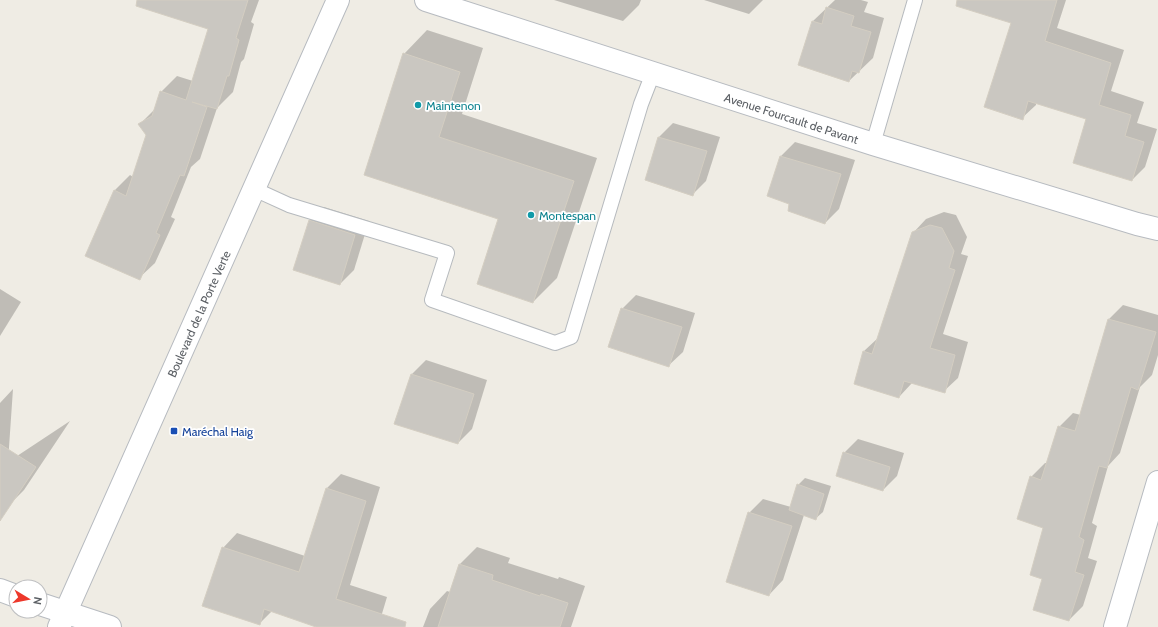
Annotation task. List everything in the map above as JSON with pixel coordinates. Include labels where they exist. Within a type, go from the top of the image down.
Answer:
[{"type":"street","name":"Boulevard de la Porte Verte","points":[[62,620],[338,0]]},
{"type":"street","name":"Avenue Fourcault de Pavant","points":[[426,0],[872,144],[1158,229]]},
{"type":"street","points":[[1115,627],[1158,482]]},
{"type":"street","points":[[48,610],[62,620],[110,627]]},
{"type":"lane","points":[[872,144],[916,0]]},
{"type":"lane","points":[[254,189],[289,204],[447,252],[432,300],[555,343],[571,337],[641,104],[652,73]]},
{"type":"building","points":[[137,0],[248,0],[236,38],[239,40],[229,76],[227,76],[217,109],[192,102],[207,107],[184,176],[180,175],[156,233],[160,235],[140,280],[85,256],[114,190],[126,196],[146,135],[138,124],[152,116],[160,91],[186,100],[208,29],[136,6]]},
{"type":"building","points":[[957,0],[1057,0],[1045,41],[1111,63],[1099,105],[1131,115],[1125,136],[1144,142],[1132,181],[1073,163],[1086,119],[1028,101],[1023,120],[984,107],[1011,23],[956,6]]},
{"type":"building","points":[[826,7],[854,16],[851,26],[871,32],[859,73],[852,71],[849,82],[798,65],[812,21],[822,24]]},
{"type":"building","points":[[403,53],[460,72],[439,137],[574,181],[533,303],[477,284],[498,219],[364,175]]},
{"type":"building","points":[[658,137],[707,151],[693,196],[645,180]]},
{"type":"building","points":[[780,156],[841,174],[825,224],[788,211],[789,204],[767,196]]},
{"type":"building","points":[[309,220],[355,235],[340,285],[293,270]]},
{"type":"building","points":[[930,225],[942,228],[954,251],[949,268],[955,270],[930,348],[955,355],[945,393],[904,381],[899,398],[854,384],[863,351],[872,354],[912,232]]},
{"type":"building","points":[[621,308],[682,327],[669,367],[608,347]]},
{"type":"building","points":[[1108,319],[1156,332],[1138,390],[1131,387],[1107,468],[1099,466],[1079,537],[1084,540],[1075,572],[1084,575],[1069,621],[1033,610],[1042,579],[1030,575],[1043,528],[1017,519],[1030,476],[1041,480],[1058,426],[1075,431]]},
{"type":"building","points":[[411,374],[474,394],[458,444],[394,424]]},
{"type":"building","points":[[0,444],[36,467],[0,521]]},
{"type":"building","points":[[843,452],[890,467],[883,491],[836,476]]},
{"type":"building","points":[[797,484],[824,494],[816,520],[789,510]]},
{"type":"building","points":[[326,488],[366,501],[336,599],[406,622],[405,627],[316,627],[264,609],[260,625],[202,606],[222,547],[299,572]]},
{"type":"building","points":[[748,512],[792,526],[769,596],[726,582]]},
{"type":"building","points":[[459,564],[493,575],[492,580],[540,596],[541,594],[568,603],[560,627],[438,627]]},
{"type":"place","name":"Maintenon","points":[[418,105]]},
{"type":"place","name":"Montespan","points":[[531,215]]},
{"type":"place","name":"Maréchal Haig","points":[[174,431]]}]
